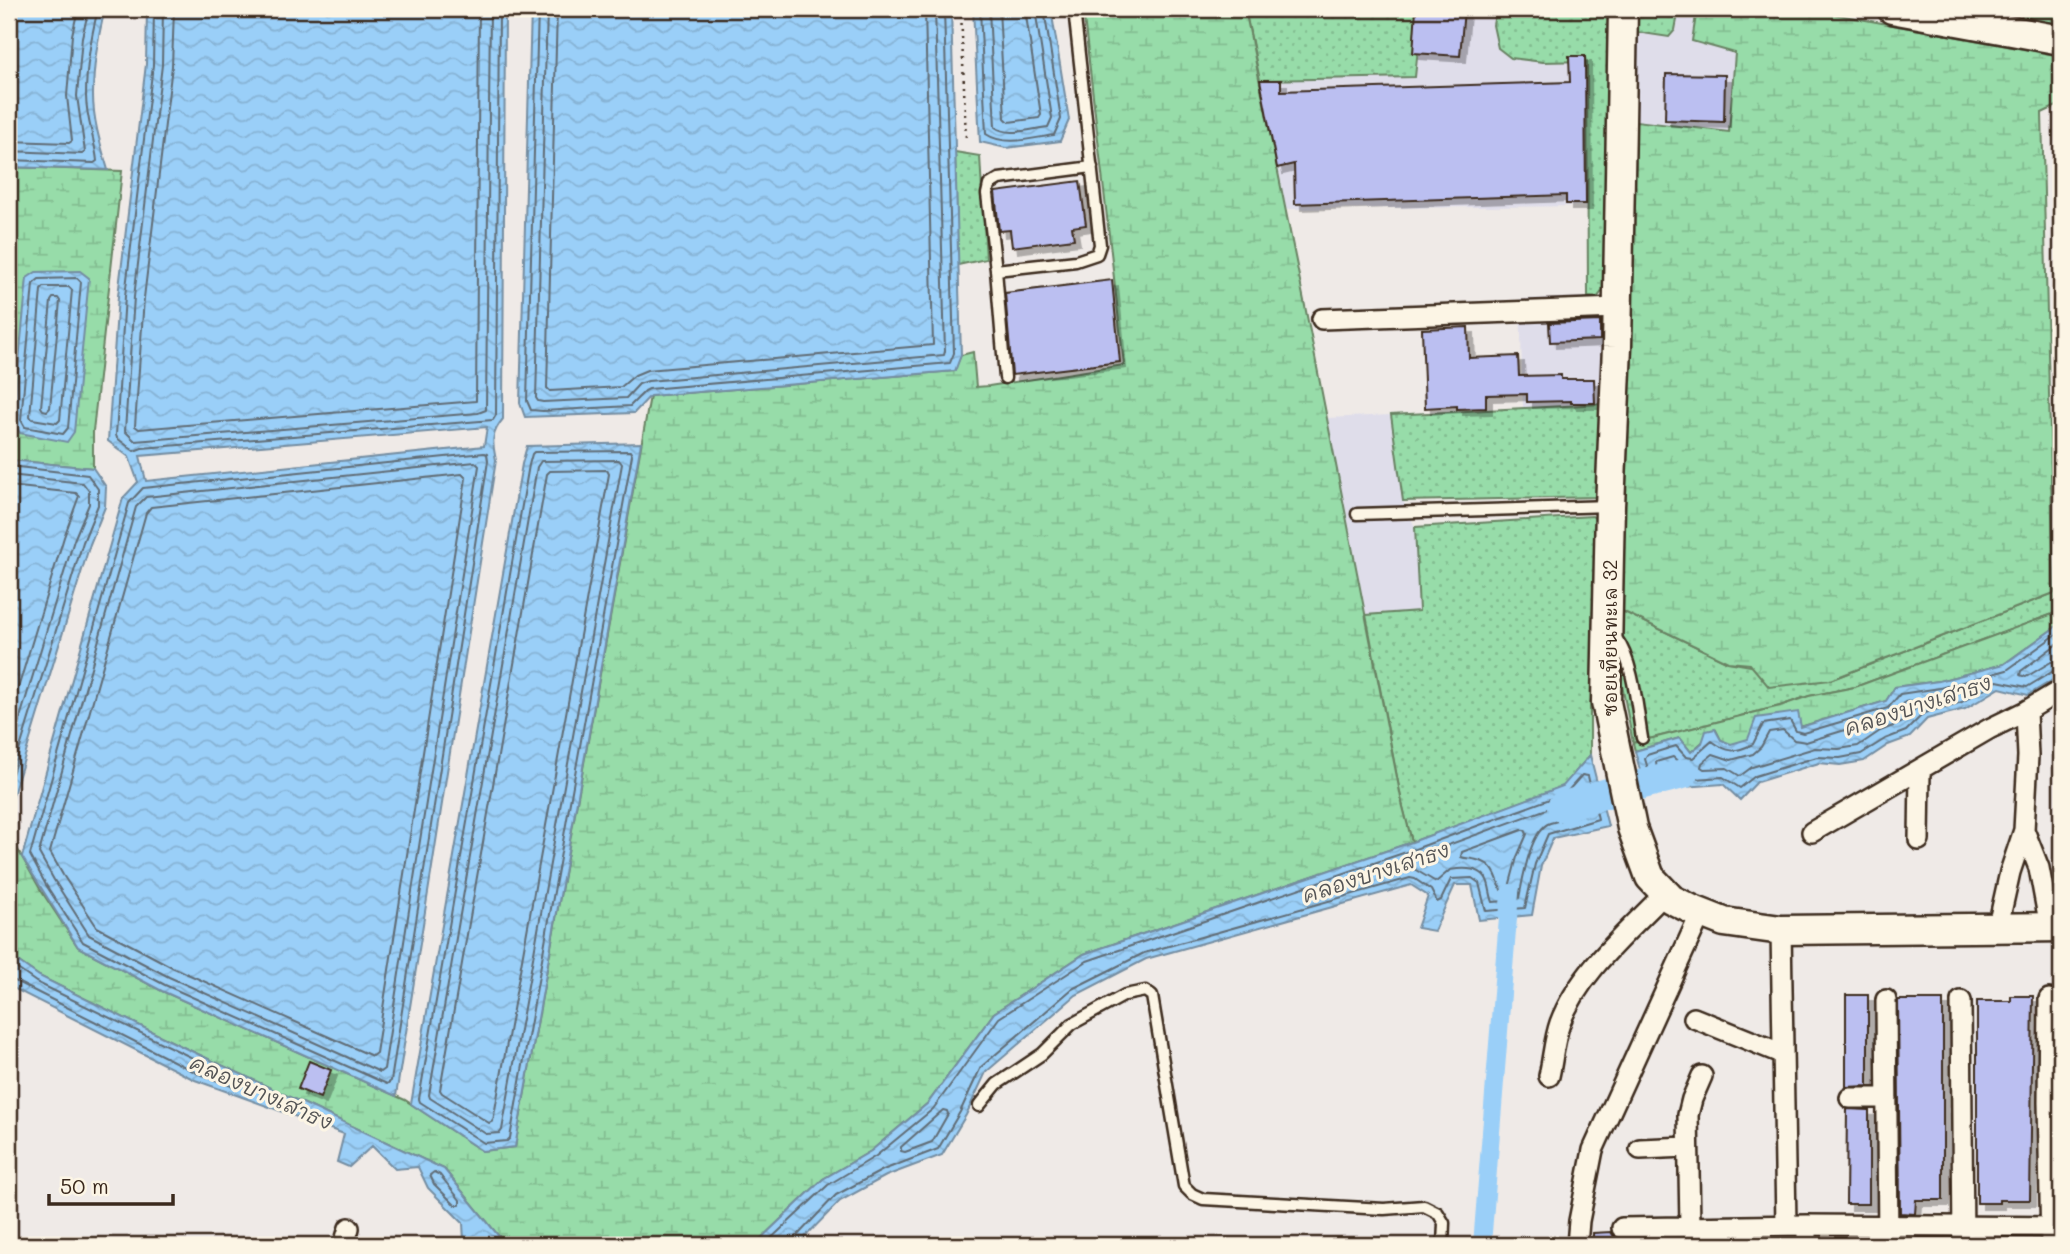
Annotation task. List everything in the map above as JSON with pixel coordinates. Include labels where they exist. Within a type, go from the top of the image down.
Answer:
[{"type":"street","name":"ซอยเทียนทะเล 32","points":[[1623,9],[1618,308],[1606,702],[1632,828],[1650,877],[1671,899],[1701,913],[1724,922],[1781,930],[2055,927]]},
{"type":"street","points":[[1892,9],[2061,40]]},
{"type":"street","points":[[1322,319],[1618,308]]},
{"type":"street","points":[[1812,832],[2061,690]]},
{"type":"street","points":[[1998,926],[2010,872],[2024,830],[2028,755],[2026,711]]},
{"type":"street","points":[[1919,840],[1920,771]]},
{"type":"street","points":[[2024,830],[2039,868],[2055,927]]},
{"type":"street","points":[[1549,1076],[1560,1024],[1573,998],[1600,960],[1665,893]]},
{"type":"street","points":[[1577,1245],[1578,1221],[1593,1150],[1701,913]]},
{"type":"street","points":[[1781,930],[1786,1225]]},
{"type":"street","points":[[1622,1228],[1649,1236],[1690,1226],[1732,1236],[1786,1225],[1807,1224],[1888,1236],[2054,1233],[2048,1102],[2049,999]]},
{"type":"street","points":[[1886,1000],[1888,1236]]},
{"type":"street","points":[[1961,1001],[1963,1236]]},
{"type":"street","points":[[1694,1018],[1783,1054]]},
{"type":"street","points":[[1690,1226],[1688,1115],[1702,1076]]},
{"type":"street","points":[[1850,1098],[1887,1098]]},
{"type":"street","points":[[1640,1149],[1688,1147]]},
{"type":"street","points":[[1807,1224],[1807,1245]]},
{"type":"lane","points":[[996,270],[1076,261],[1097,254],[1100,245],[1074,9]]},
{"type":"lane","points":[[1005,378],[987,194],[989,185],[999,179],[1092,167]]},
{"type":"lane","points":[[1357,514],[1611,506]]},
{"type":"lane","points":[[1608,628],[1619,642],[1626,660],[1642,738]]},
{"type":"lane","points":[[979,1106],[997,1084],[1042,1054],[1073,1024],[1125,995],[1145,991],[1152,996],[1158,1025],[1184,1186],[1192,1194],[1203,1199],[1370,1208],[1424,1206],[1438,1213],[1444,1223],[1443,1245]]},
{"type":"path","points":[[961,9],[966,140]]},
{"type":"shaded area","points":[[1245,9],[1586,9],[1588,206],[1286,209]]},
{"type":"shaded area","points":[[1679,9],[1697,9],[1692,41],[1735,53],[1729,133],[1628,120],[1629,31],[1675,30]]},
{"type":"shaded area","points":[[1520,299],[1606,299],[1603,404],[1523,408]]},
{"type":"shaded area","points":[[1391,415],[1403,501],[1415,527],[1419,611],[1366,615],[1327,418]]},
{"type":"green space","points":[[1083,9],[1245,9],[1402,803],[1412,842],[1084,954],[994,1013],[928,1103],[871,1151],[823,1179],[754,1245],[506,1245],[444,1169],[187,1049],[39,976],[9,955],[9,834],[40,889],[78,947],[162,991],[405,1100],[482,1151],[515,1147],[650,396],[954,371],[961,355],[973,352],[976,387],[1124,365]]},
{"type":"green space","points":[[1245,9],[1422,9],[1415,77],[1260,80]]},
{"type":"green space","points":[[1496,9],[1611,9],[1603,290],[1597,298],[1588,297],[1587,61],[1543,62],[1511,58],[1498,48],[1493,25]]},
{"type":"green space","points":[[1630,9],[1679,9],[1675,30],[1669,37],[1629,31]]},
{"type":"green space","points":[[1697,9],[1806,9],[2061,56],[2061,104],[2042,113],[2054,593],[1830,680],[1769,687],[1750,664],[1728,662],[1618,609],[1628,120],[1729,132],[1735,53],[1692,41]]},
{"type":"green space","points":[[1970,9],[2061,9],[2061,29],[2029,18],[2001,20]]},
{"type":"green space","points":[[955,152],[980,156],[986,259],[958,265]]},
{"type":"green space","points":[[9,167],[122,171],[93,431],[93,468],[9,460]]},
{"type":"green space","points":[[1603,404],[1602,481],[1596,497],[1403,501],[1391,415]]},
{"type":"green space","points":[[1592,516],[1600,522],[1599,651],[1590,705],[1590,755],[1564,786],[1412,842],[1366,615],[1419,611],[1415,527]]},
{"type":"green space","points":[[2061,588],[2061,611],[1855,687],[1809,696],[1780,706],[1633,743],[1622,685],[1618,609],[1728,662],[1830,680]]},
{"type":"green space","points":[[2061,611],[2061,623],[2004,664],[1939,681],[1895,687],[1886,701],[1731,745],[1721,740],[1716,730],[1691,752],[1680,738],[1635,751],[1633,743],[1780,706],[1809,696],[1855,687]]},
{"type":"water","points":[[11,9],[105,9],[96,52],[93,105],[108,170],[9,167]]},
{"type":"water","points":[[147,9],[505,9],[503,419],[494,438],[496,460],[396,1096],[162,991],[78,947],[22,857],[123,498],[138,482],[129,457],[108,441],[118,296],[146,64]],"holes":[[[487,427],[484,446],[146,481],[140,456]]]},
{"type":"water","points":[[531,9],[951,9],[961,355],[955,371],[650,396],[634,413],[525,417],[520,403]]},
{"type":"water","points":[[973,9],[1051,9],[1069,120],[1060,141],[1006,148],[980,142]]},
{"type":"water","points":[[80,271],[89,278],[74,432],[67,442],[20,433],[13,422],[27,278],[36,272]]},
{"type":"water","points":[[641,443],[515,1147],[482,1151],[411,1104],[522,464],[527,446]]},
{"type":"water","points":[[9,460],[93,468],[106,487],[105,507],[90,544],[9,808]]},
{"type":"water","points":[[2061,623],[2061,675],[2028,695],[2000,688],[1965,709],[1927,719],[1910,737],[1888,745],[1864,761],[1840,765],[1819,763],[1757,782],[1740,800],[1723,784],[1645,790],[1635,751],[1680,738],[1691,752],[1702,743],[1706,731],[1715,729],[1721,740],[1731,744],[1748,739],[1756,718],[1798,712],[1801,727],[1886,701],[1895,687],[1939,681],[2004,664]]},
{"type":"water","points":[[1590,755],[1608,826],[1553,838],[1541,866],[1532,915],[1479,920],[1472,885],[1455,885],[1434,931],[1417,928],[1428,896],[1411,885],[1146,959],[1076,995],[986,1072],[966,1115],[942,1155],[886,1176],[840,1201],[797,1245],[754,1245],[823,1179],[871,1151],[928,1103],[994,1013],[1084,954],[1412,842],[1563,786]]},
{"type":"water","points":[[9,955],[39,976],[187,1049],[444,1169],[506,1245],[468,1245],[464,1241],[463,1223],[428,1188],[418,1167],[395,1169],[372,1146],[349,1167],[337,1162],[344,1134],[195,1080],[9,986]]},
{"type":"building","points":[[1416,9],[1464,9],[1460,56],[1413,53]]},
{"type":"building","points":[[1569,56],[1585,56],[1586,204],[1566,204],[1566,195],[1295,204],[1294,164],[1277,168],[1260,80],[1281,80],[1281,91],[1570,82]]},
{"type":"building","points":[[1666,74],[1725,75],[1724,122],[1665,120]]},
{"type":"building","points":[[1080,181],[1086,225],[1072,227],[1074,239],[1012,247],[1010,230],[999,231],[995,192]]},
{"type":"building","points":[[1112,280],[1120,362],[1012,375],[1005,293]]},
{"type":"building","points":[[1600,321],[1600,340],[1550,342],[1549,323]]},
{"type":"building","points":[[1468,327],[1469,358],[1518,356],[1519,376],[1561,375],[1561,379],[1594,379],[1595,403],[1527,402],[1527,394],[1486,395],[1486,408],[1425,408],[1422,329]]},
{"type":"building","points":[[1846,995],[1868,995],[1868,1086],[1846,1087]]},
{"type":"building","points":[[2011,996],[2033,996],[2030,1200],[1977,1203],[1977,1001],[2011,1001]]},
{"type":"building","points":[[1898,1000],[1943,1000],[1943,1200],[1916,1200],[1915,1214],[1900,1213]]},
{"type":"building","points":[[309,1061],[331,1070],[320,1098],[298,1089]]},
{"type":"building","points":[[1847,1109],[1869,1110],[1869,1204],[1846,1204]]},
{"type":"building","points":[[1611,1232],[1615,1238],[1624,1240],[1624,1245],[1593,1245],[1593,1233]]},
{"type":"building","points":[[1795,1237],[1795,1245],[1637,1245],[1637,1240]]},
{"type":"building","points":[[1819,1237],[1876,1238],[1876,1245],[1819,1245]]},
{"type":"building","points":[[1900,1238],[1945,1238],[1945,1245],[1900,1245]]},
{"type":"waterway","name":"คลองบางเสาธง","points":[[1562,807],[1683,774]]},
{"type":"waterway","points":[[1482,1245],[1510,893]]}]
